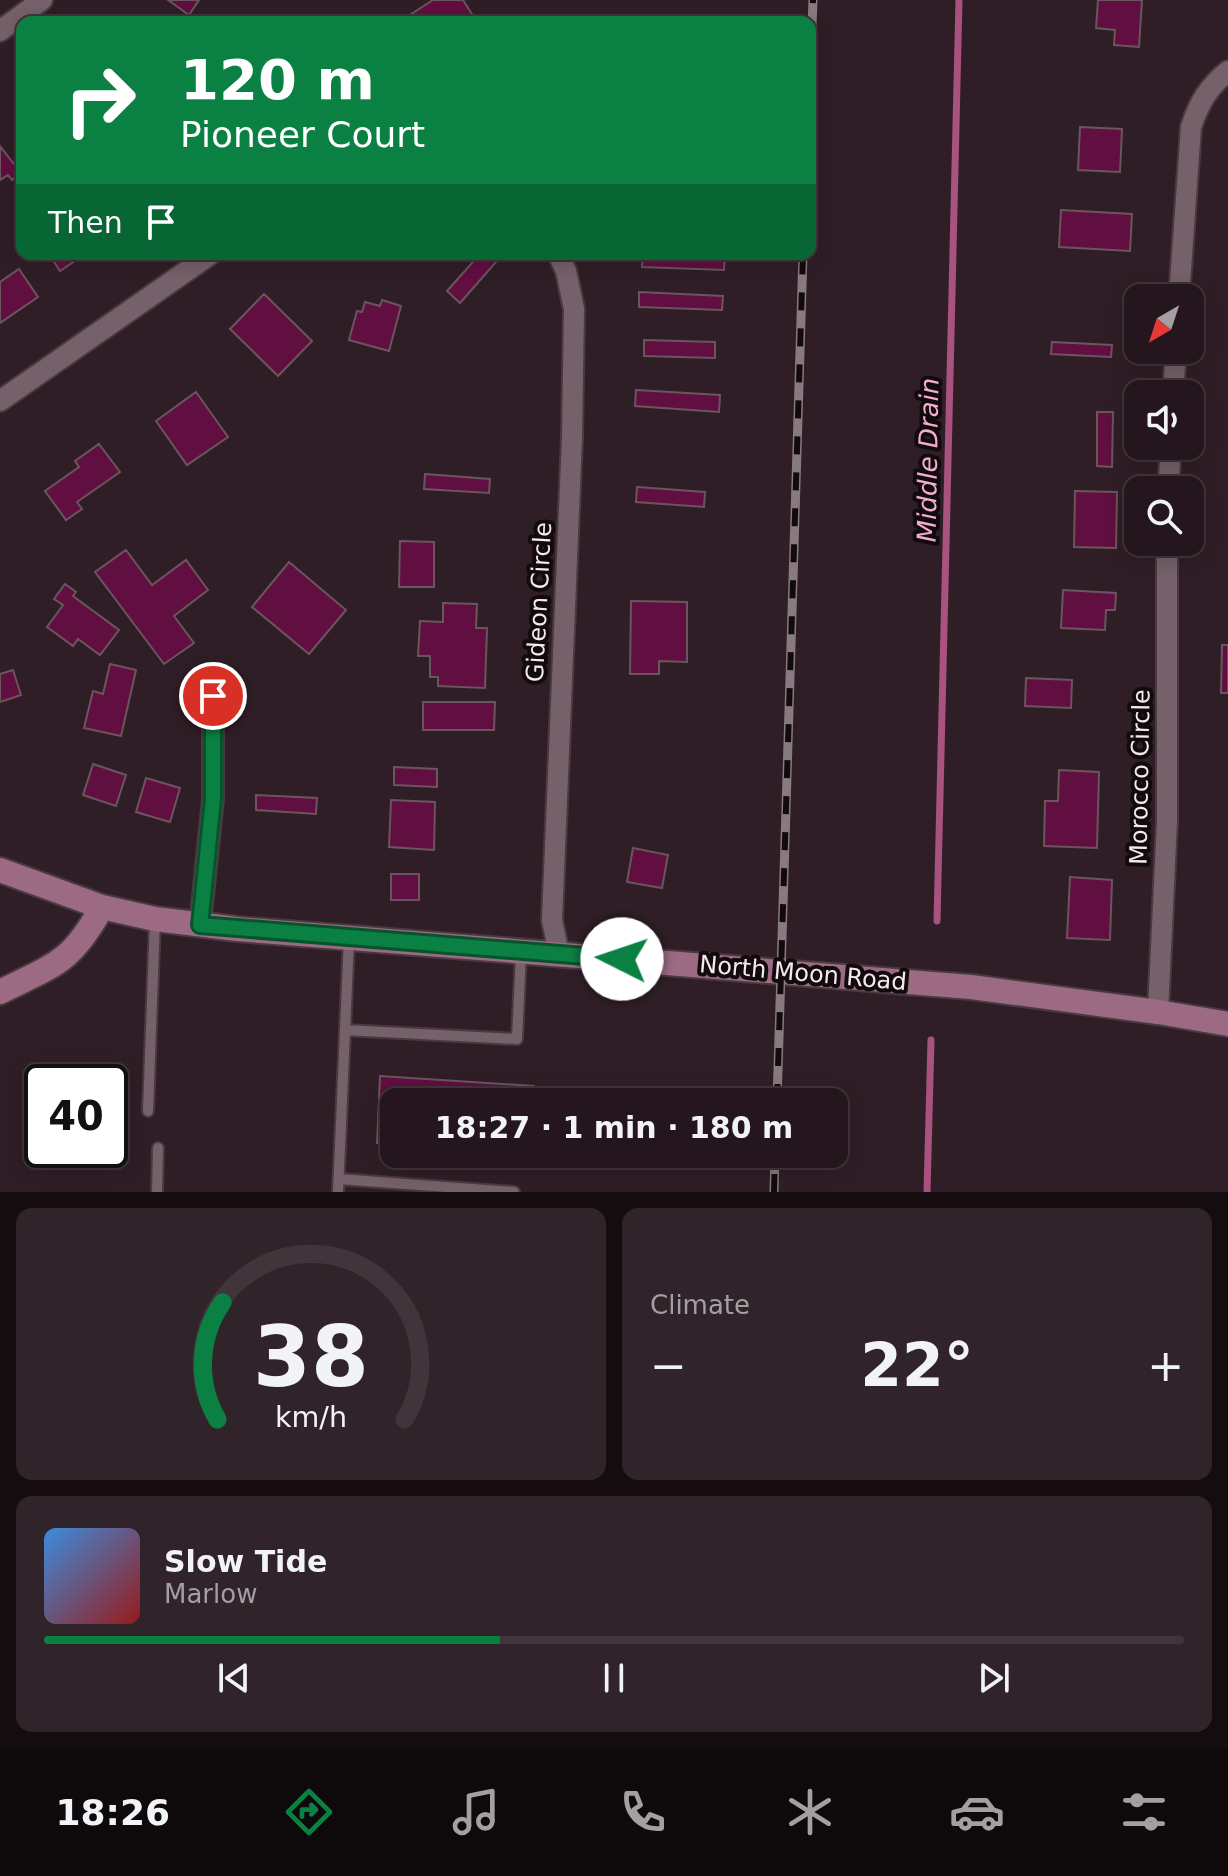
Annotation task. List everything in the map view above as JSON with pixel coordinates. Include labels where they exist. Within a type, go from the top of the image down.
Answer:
[{"type":"street","points":[[20,16],[42,0]]},
{"type":"street","points":[[1180,284],[1191,127],[1212,83],[1228,71]]},
{"type":"street","points":[[0,401],[202,260]]},
{"type":"street","name":"Gideon Circle","points":[[559,954],[552,920],[572,438],[574,309],[561,260]]},
{"type":"street","name":"Morocco Circle","points":[[1158,1012],[1167,821],[1167,556]]},
{"type":"street","points":[[200,925],[213,799],[213,696]]},
{"type":"street","name":"North Moon Road","points":[[0,870],[102,907],[200,925],[990,989],[1228,1024]]},
{"type":"street","points":[[0,992],[66,959],[84,939],[102,907]]},
{"type":"lane","points":[[148,1111],[155,919]]},
{"type":"lane","points":[[338,1192],[349,937]]},
{"type":"lane","points":[[345,1030],[517,1039],[521,951]]},
{"type":"lane","points":[[157,1192],[158,1148]]},
{"type":"lane","points":[[339,1179],[514,1192]]},
{"type":"building","points":[[168,0],[199,0],[189,15]]},
{"type":"building","points":[[433,0],[463,0],[473,16],[408,16]]},
{"type":"building","points":[[1098,0],[1142,0],[1139,47],[1114,45],[1115,30],[1096,28]]},
{"type":"building","points":[[1080,127],[1122,129],[1120,172],[1078,170]]},
{"type":"building","points":[[0,146],[16,167],[16,177],[12,180],[8,175],[0,180]]},
{"type":"building","points":[[1061,210],[1132,214],[1130,251],[1059,247]]},
{"type":"building","points":[[53,260],[76,260],[60,271]]},
{"type":"building","points":[[475,260],[498,260],[460,303],[447,291]]},
{"type":"building","points":[[643,260],[725,260],[724,270],[642,267]]},
{"type":"building","points":[[19,269],[38,297],[0,323],[0,282]]},
{"type":"building","points":[[639,292],[723,296],[722,310],[639,307]]},
{"type":"building","points":[[264,294],[312,341],[278,376],[230,329]]},
{"type":"building","points":[[382,300],[401,306],[389,351],[349,340],[357,311],[362,312],[365,302],[380,306]]},
{"type":"building","points":[[644,340],[715,342],[715,358],[644,356]]},
{"type":"building","points":[[1052,342],[1112,345],[1111,357],[1051,354]]},
{"type":"building","points":[[636,390],[720,395],[719,412],[635,406]]},
{"type":"building","points":[[196,392],[228,437],[187,465],[156,421]]},
{"type":"building","points":[[1097,412],[1113,412],[1112,467],[1097,466]]},
{"type":"building","points":[[99,444],[120,472],[77,502],[82,509],[66,520],[45,491],[79,467],[75,461]]},
{"type":"building","points":[[425,474],[490,479],[489,493],[424,489]]},
{"type":"building","points":[[637,487],[705,492],[704,507],[636,502]]},
{"type":"building","points":[[1075,491],[1117,492],[1116,548],[1074,547]]},
{"type":"building","points":[[400,541],[434,542],[434,587],[399,587]]},
{"type":"building","points":[[126,550],[152,585],[186,560],[208,590],[174,616],[194,643],[164,664],[95,572]]},
{"type":"building","points":[[289,562],[346,610],[309,654],[252,607]]},
{"type":"building","points":[[65,584],[76,592],[73,596],[119,630],[100,655],[78,639],[73,646],[47,627],[63,605],[54,599]]},
{"type":"building","points":[[1063,590],[1116,593],[1115,610],[1106,610],[1105,630],[1061,628]]},
{"type":"building","points":[[631,601],[687,602],[687,662],[659,661],[659,674],[630,674]]},
{"type":"building","points":[[443,603],[477,604],[476,628],[487,628],[485,688],[438,686],[438,677],[430,677],[430,656],[418,656],[420,621],[443,622]]},
{"type":"building","points":[[1222,645],[1228,645],[1228,693],[1221,693]]},
{"type":"building","points":[[110,664],[136,670],[121,736],[84,728],[93,691],[103,694]]},
{"type":"building","points":[[13,670],[21,695],[0,702],[0,674]]},
{"type":"building","points":[[1026,678],[1072,680],[1071,708],[1025,706]]},
{"type":"building","points":[[423,702],[495,702],[494,730],[423,730]]},
{"type":"building","points":[[93,764],[126,775],[116,806],[83,795]]},
{"type":"building","points":[[394,767],[437,769],[437,787],[394,785]]},
{"type":"building","points":[[1059,770],[1099,772],[1097,848],[1044,846],[1045,801],[1058,801]]},
{"type":"building","points":[[146,778],[180,788],[170,822],[136,812]]},
{"type":"building","points":[[256,795],[317,798],[316,814],[256,810]]},
{"type":"building","points":[[391,800],[435,802],[434,850],[389,847]]},
{"type":"building","points":[[633,848],[668,855],[662,888],[627,882]]},
{"type":"building","points":[[391,874],[419,874],[419,900],[391,900]]},
{"type":"building","points":[[1070,877],[1112,880],[1110,940],[1067,938]]},
{"type":"building","points":[[380,1076],[534,1086],[380,1088],[380,1143],[377,1143]]},
{"type":"waterway","name":"Middle Drain","points":[[937,921],[959,0]]},
{"type":"waterway","name":"Middle Drain","points":[[927,1192],[931,1040]]},
{"type":"railway","points":[[812,16],[813,0]]},
{"type":"railway","points":[[777,1088],[803,260]]},
{"type":"railway","points":[[774,1192],[775,1168]]},
{"type":"route","points":[[213,696],[213,799],[200,925],[622,959]]}]
